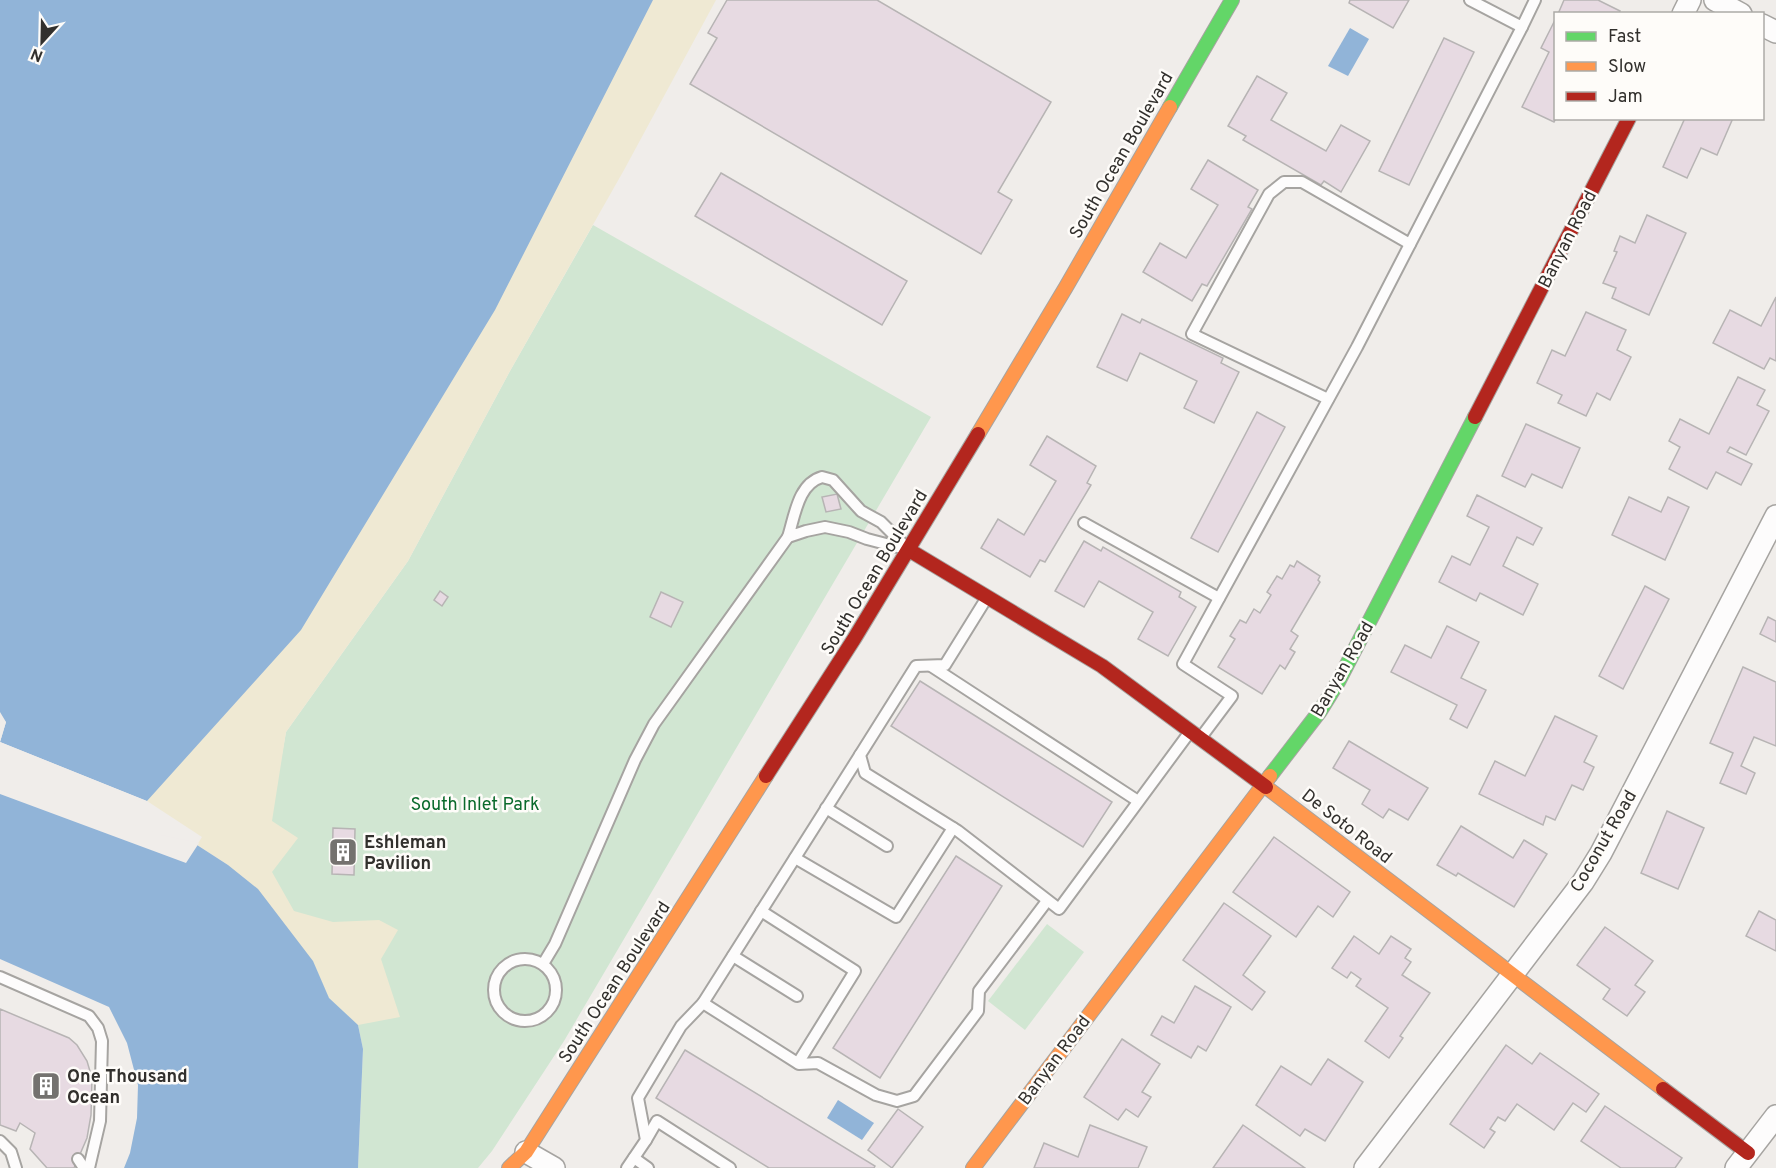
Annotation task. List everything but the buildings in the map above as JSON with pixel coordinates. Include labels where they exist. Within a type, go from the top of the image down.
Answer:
[{"type":"street","name":"South Ocean Boulevard","points":[[509,1168],[524,1160],[804,720],[909,550],[1066,287],[1232,0]]},
{"type":"street","points":[[1715,0],[1737,12]]},
{"type":"street","name":"Banyan Road","points":[[973,1168],[1320,711],[1338,682],[1628,120]]},
{"type":"street","name":"Coconut Road","points":[[1365,1168],[1583,882],[1601,853],[1776,516]]},
{"type":"street","name":"De Soto Road","points":[[909,550],[1102,666],[1196,734],[1513,974],[1742,1160]]},
{"type":"street","points":[[1742,1160],[1776,1116]]},
{"type":"street","points":[[524,1160],[554,1168]]},
{"type":"lane","points":[[1470,0],[1522,27]]},
{"type":"lane","points":[[860,755],[865,773],[952,828],[1059,909],[1138,801],[1232,696],[1183,664],[1328,399],[1535,0]]},
{"type":"lane","points":[[1328,399],[1192,334],[1269,194],[1284,182],[1302,182],[1410,244]]},
{"type":"lane","points":[[543,964],[555,944],[635,760],[654,724],[788,537],[803,490],[811,481],[822,477],[833,480],[856,506],[881,522],[909,550]]},
{"type":"lane","points":[[1084,523],[1219,598]]},
{"type":"lane","points":[[788,537],[825,527],[909,550]]},
{"type":"lane","points":[[646,1140],[638,1098],[681,1026],[703,1003],[916,666],[945,665],[987,596]]},
{"type":"lane","points":[[931,666],[1138,801]]},
{"type":"lane","points":[[826,808],[887,846]]},
{"type":"lane","points":[[795,858],[896,917],[952,828]]},
{"type":"lane","points":[[703,1003],[798,1063],[818,1063],[876,1095],[897,1101],[914,1096],[978,1011],[979,991],[1047,900]]},
{"type":"lane","points":[[761,911],[855,971],[798,1063]]},
{"type":"lane","points":[[732,956],[797,996]]},
{"type":"lane","points":[[518,960],[531,960],[543,964],[556,983],[553,1004],[547,1012],[537,1019],[525,1021],[512,1018],[502,1011],[496,1000],[494,987],[498,975],[507,965],[518,960]]},
{"type":"lane","points":[[0,977],[76,1009],[89,1016],[98,1028],[102,1041],[100,1121],[89,1168]]},
{"type":"lane","points":[[648,1168],[631,1163],[657,1121],[730,1168]]},
{"type":"lane","points":[[0,1141],[11,1152],[16,1168]]},
{"type":"green space","name":"South Inlet Park","points":[[593,225],[931,417],[564,1041],[492,1151],[478,1168],[358,1168],[363,1049],[358,1025],[329,998],[313,961],[258,889],[286,732],[408,561],[510,371]]},
{"type":"green space","points":[[1047,924],[1084,952],[1025,1030],[988,1001]]},
{"type":"sand","points":[[207,0],[716,0],[624,170],[510,371],[408,561],[286,732],[272,821],[298,838],[272,872],[294,911],[333,922],[379,920],[398,930],[381,959],[400,1017],[358,1025],[329,998],[313,961],[228,865],[197,845],[202,837],[147,801],[6,722],[0,712],[0,511]]},
{"type":"water","points":[[0,0],[653,0],[495,310],[301,630],[147,801],[0,742],[6,722],[0,719]]},
{"type":"water","points":[[1350,28],[1369,39],[1348,76],[1328,66]]},
{"type":"water","points":[[0,776],[161,838],[197,845],[228,865],[258,889],[313,961],[329,998],[358,1025],[363,1049],[358,1168],[124,1168],[130,1153],[137,1118],[138,1085],[127,1043],[109,1007],[0,959]]},
{"type":"water","points":[[838,1100],[874,1123],[862,1140],[827,1118]]},
{"type":"pier","points":[[0,712],[6,722],[0,742],[3,723],[0,722]]},
{"type":"pier","points":[[0,742],[149,802],[146,803],[0,745]]},
{"type":"pier","points":[[0,773],[161,835],[199,843],[186,863],[0,794]]},
{"type":"traffic: fast","points":[[1170,107],[1232,0]]},
{"type":"traffic: fast","points":[[1270,776],[1320,711],[1338,682],[1475,417]]},
{"type":"traffic: slow","points":[[978,434],[1170,107]]},
{"type":"traffic: slow","points":[[509,1168],[526,1152],[766,776]]},
{"type":"traffic: slow","points":[[973,1168],[1270,776]]},
{"type":"traffic: slow","points":[[1266,787],[1663,1089]]},
{"type":"traffic: jam","points":[[1475,417],[1628,120]]},
{"type":"traffic: jam","points":[[766,776],[854,639],[978,434]]},
{"type":"traffic: jam","points":[[909,550],[1102,666],[1266,787]]},
{"type":"traffic: jam","points":[[1663,1089],[1748,1153]]},
{"type":"place","name":"Eshleman Pavilion","points":[[343,852]]},
{"type":"place","name":"One Thousand Ocean","points":[[46,1086]]}]
